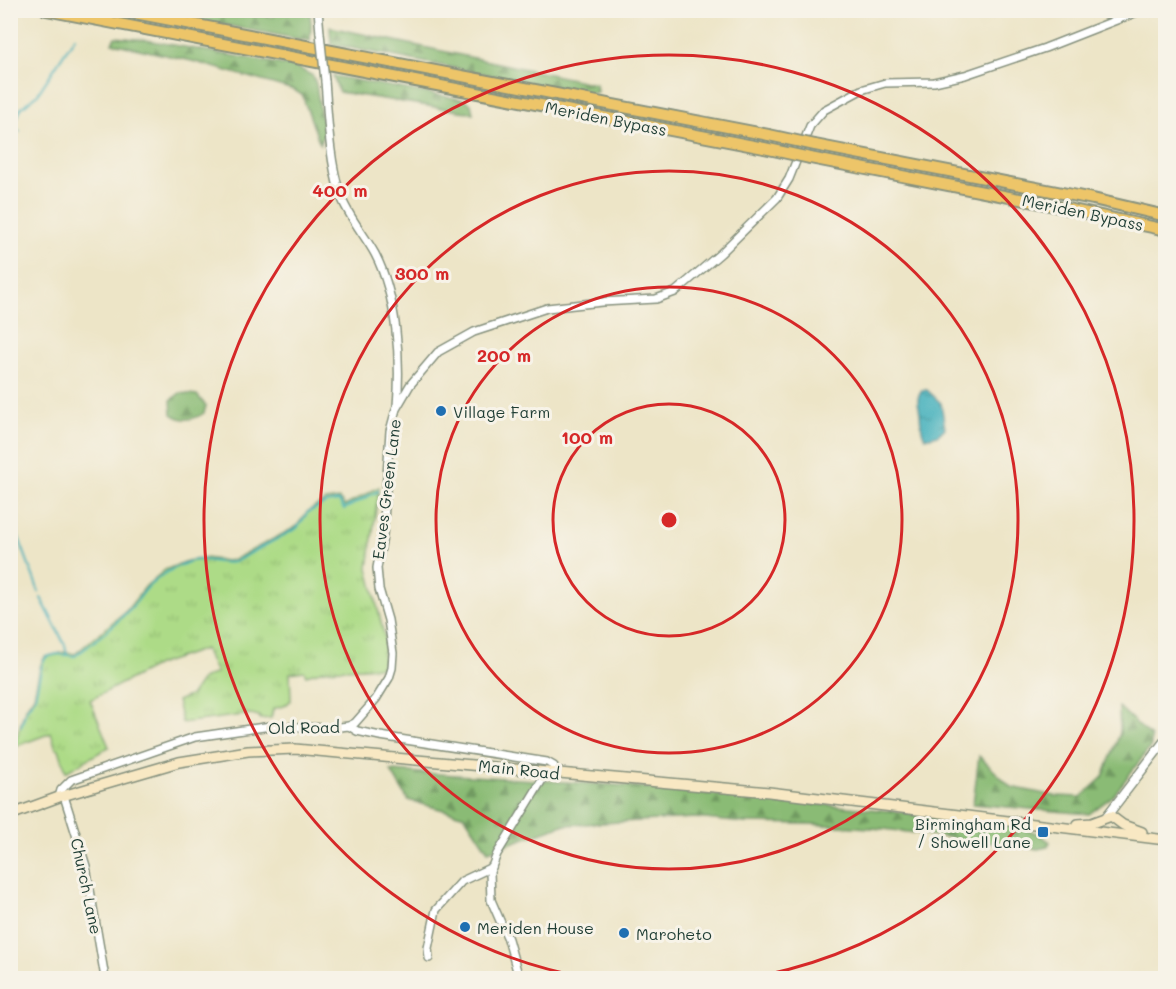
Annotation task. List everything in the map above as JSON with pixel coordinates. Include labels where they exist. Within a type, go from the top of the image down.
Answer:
[{"type":"highway","name":"Meriden Bypass","points":[[46,10],[764,148],[1166,230]]},
{"type":"highway","name":"Meriden Bypass","points":[[118,10],[769,135],[1093,199],[1166,216]]},
{"type":"main road","name":"Main Road","points":[[10,815],[62,796],[179,762],[248,751],[295,750],[780,794],[1166,839]]},
{"type":"main road","points":[[1117,820],[1118,827],[1108,832],[1102,827],[1105,818],[1113,817],[1133,830],[1166,839]]},
{"type":"main road","name":"Main Road","points":[[1034,824],[1084,824],[1105,818]]},
{"type":"street","points":[[318,10],[332,166],[341,197],[375,255],[386,284],[394,323],[399,378],[396,409]]},
{"type":"street","name":"Eaves Green Lane","points":[[349,726],[355,723],[376,699],[389,678],[392,668],[393,653],[388,620],[376,568],[383,536],[390,431],[396,409],[410,386],[438,352],[474,332],[547,308],[656,299],[675,292],[713,260],[777,198],[789,178],[810,126],[824,110],[861,90],[885,83],[934,82],[965,75],[1044,48],[1142,10]]},
{"type":"street","points":[[399,378],[410,386]]},
{"type":"street","name":"Old Road","points":[[62,796],[61,790],[71,780],[195,737],[271,726],[336,728],[349,726],[357,732],[547,762],[554,766],[551,773]]},
{"type":"street","points":[[1105,818],[1166,739]]},
{"type":"street","points":[[519,978],[508,939],[491,900],[489,885],[497,854],[551,773]]},
{"type":"street","name":"Church Lane","points":[[62,796],[86,866],[105,978]]},
{"type":"street","points":[[1117,820],[1115,809],[1118,801]]},
{"type":"street","points":[[429,958],[428,948],[436,910],[462,881],[492,867]]},
{"type":"green space","points":[[151,11],[216,11],[274,17],[273,11],[310,11],[310,41]]},
{"type":"green space","points":[[330,27],[596,84],[597,92],[588,94],[331,44]]},
{"type":"green space","points":[[115,37],[146,40],[296,67],[313,76],[316,84],[324,135],[320,144],[302,95],[294,90],[192,61],[112,43]]},
{"type":"green space","points":[[333,76],[465,100],[471,104],[473,113],[339,92]]},
{"type":"green space","points":[[180,393],[197,395],[206,406],[204,413],[188,419],[172,414],[171,400]]},
{"type":"green space","points":[[379,487],[368,568],[385,639],[382,667],[324,670],[306,675],[304,671],[290,673],[291,700],[286,705],[273,709],[271,718],[260,719],[259,716],[251,714],[182,723],[177,701],[191,695],[202,679],[216,673],[205,649],[157,665],[90,700],[109,747],[66,772],[51,733],[14,747],[25,709],[34,696],[41,664],[45,657],[65,652],[75,654],[126,611],[146,586],[165,570],[187,561],[205,558],[233,560],[296,527],[308,511],[325,501],[339,499],[345,506]]},
{"type":"green space","points":[[1119,707],[1151,737],[1151,746],[1113,796],[1089,814],[973,804],[979,756],[1011,787],[1055,796],[1081,797],[1103,777],[1120,733]]},
{"type":"green space","points":[[391,771],[628,786],[901,812],[1011,826],[1037,833],[1050,842],[1047,847],[1038,849],[884,829],[810,824],[745,823],[695,818],[563,825],[488,851],[465,816],[408,800]]},
{"type":"water","points":[[922,390],[927,390],[941,403],[945,428],[938,435],[925,438],[921,429],[918,401]]},
{"type":"waterway","points":[[20,131],[15,129],[14,125],[21,108],[37,95],[75,37]]},
{"type":"waterway","points":[[21,727],[26,710],[35,697],[42,664],[46,657],[58,654],[75,656],[116,623],[162,575],[194,560],[234,562],[297,528],[308,512],[326,503],[339,501],[344,509],[378,491]]},
{"type":"waterway","points":[[10,514],[39,592]]},
{"type":"waterway","points":[[41,598],[65,645],[67,655]]},
{"type":"place","name":"Village Farm","points":[[441,411]]},
{"type":"place","name":"Birmingham Rd / Showell Lane","points":[[1043,832]]},
{"type":"place","name":"Meriden House","points":[[465,927]]},
{"type":"place","name":"Maroheto","points":[[624,933]]}]
